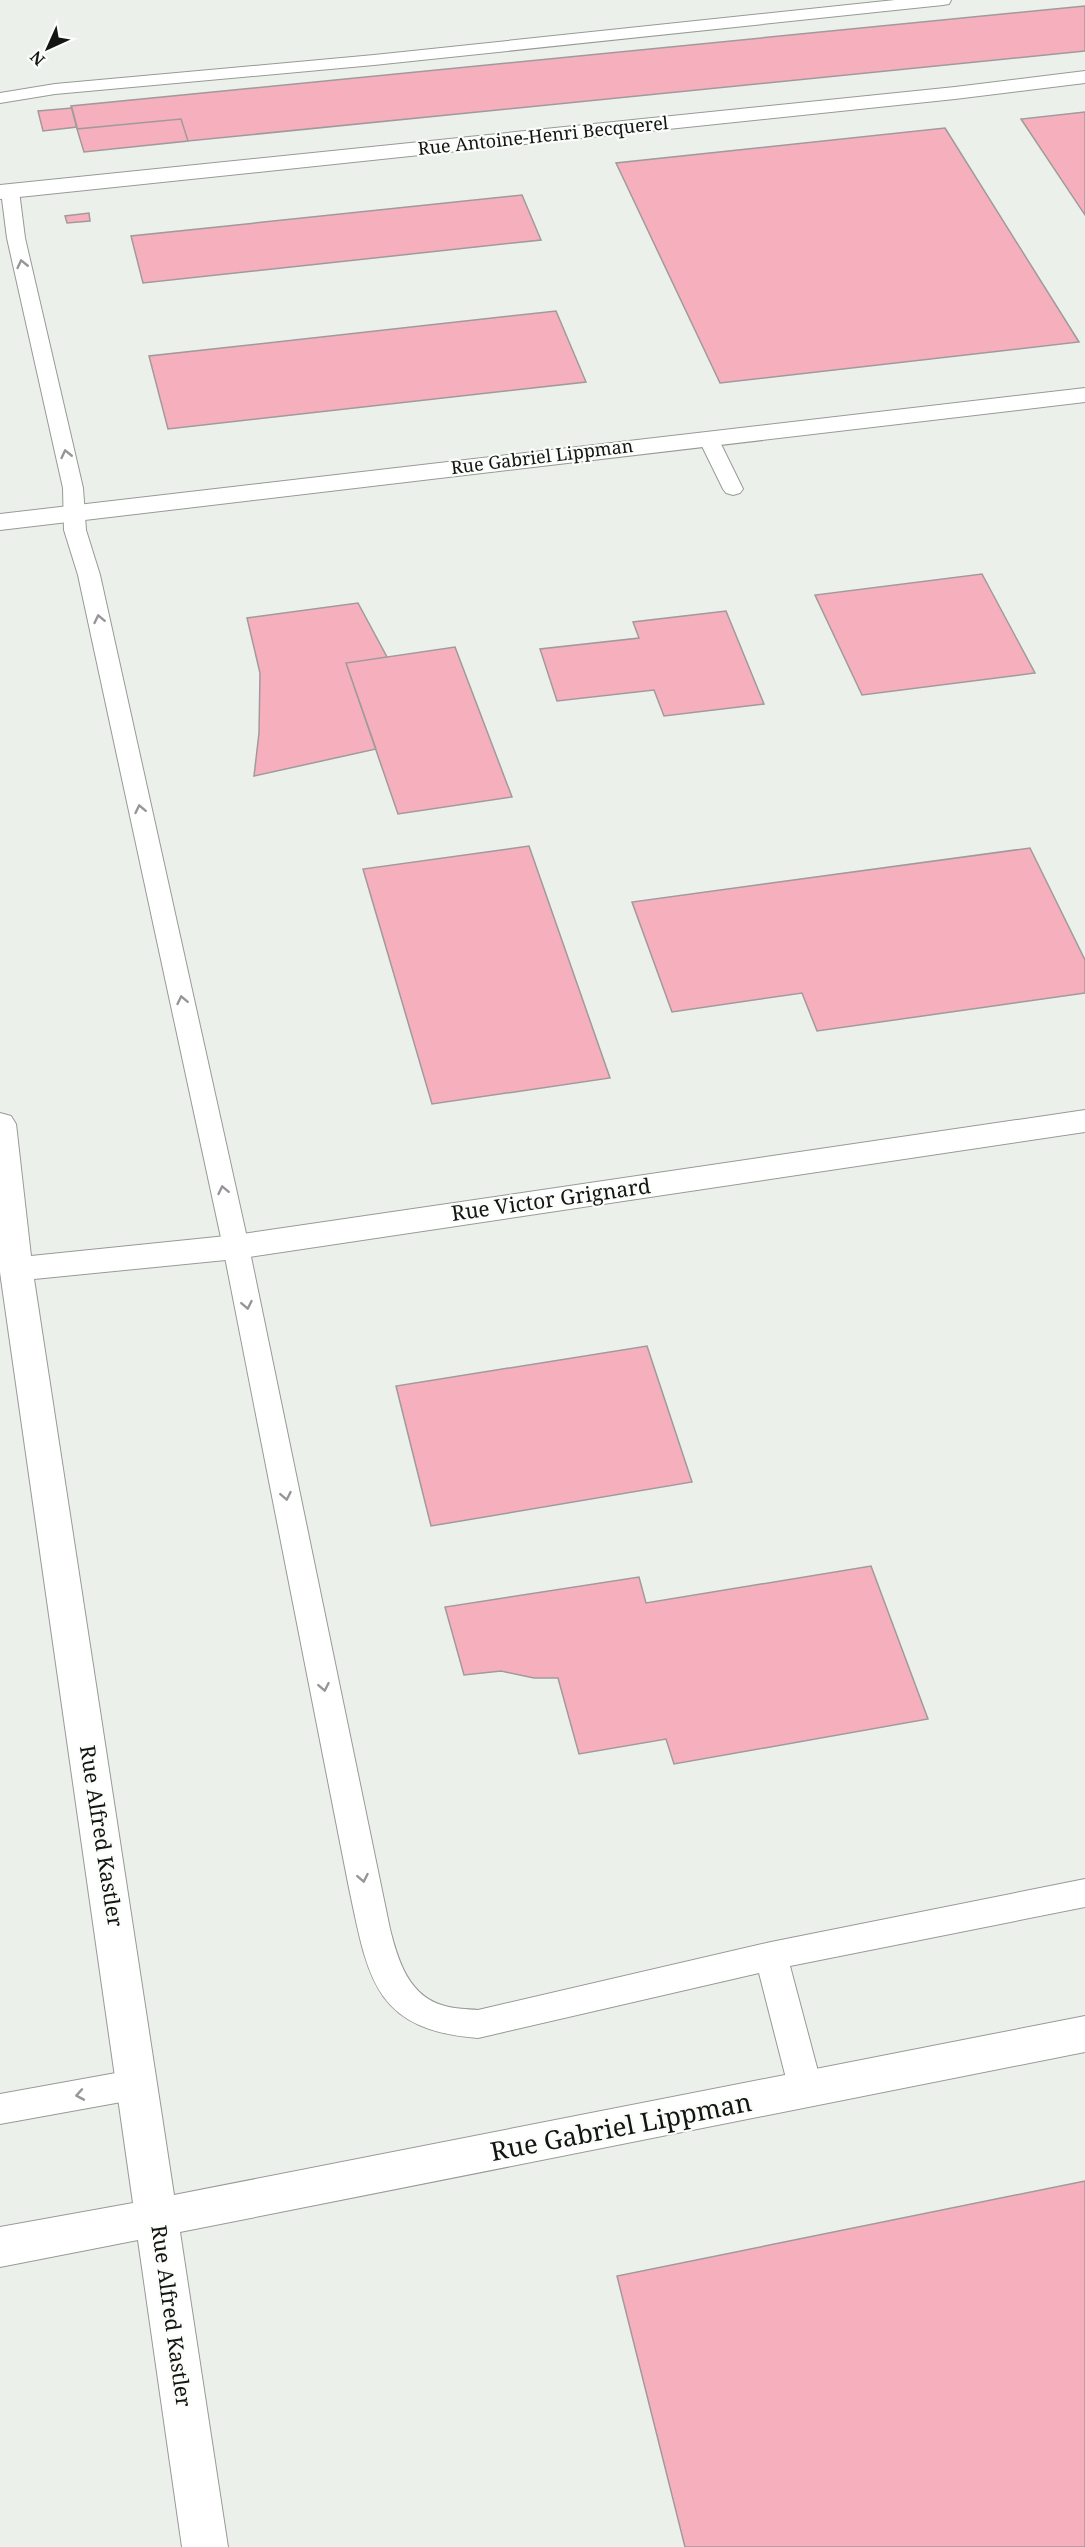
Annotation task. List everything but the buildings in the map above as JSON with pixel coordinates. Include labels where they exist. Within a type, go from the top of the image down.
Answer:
[{"type":"street","name":"Rue Antoine-Henri Becquerel","points":[[5,192],[955,93],[1085,77]]},
{"type":"street","name":"Rue Gabriel Lippman","points":[[0,522],[1085,395]]},
{"type":"street","name":"Rue Victor Grignard","points":[[16,1269],[236,1247],[1085,1120]]},
{"type":"street","name":"Rue Alfred Kastler","points":[[0,1124],[16,1269],[205,2547]]},
{"type":"street","name":"Rue Gabriel Lippman","points":[[0,2247],[1085,2034]]},
{"type":"lane","points":[[0,98],[55,89],[374,60],[943,0]]},
{"type":"lane","points":[[5,192],[73,488],[75,530],[89,575],[236,1247],[365,1888],[380,1954],[392,1986],[412,2007],[423,2012],[444,2021],[478,2024],[771,1956],[1085,1893]]},
{"type":"lane","points":[[708,438],[733,489]]},
{"type":"lane","points":[[771,1956],[806,2090]]},
{"type":"lane","points":[[0,2109],[138,2085]]}]
